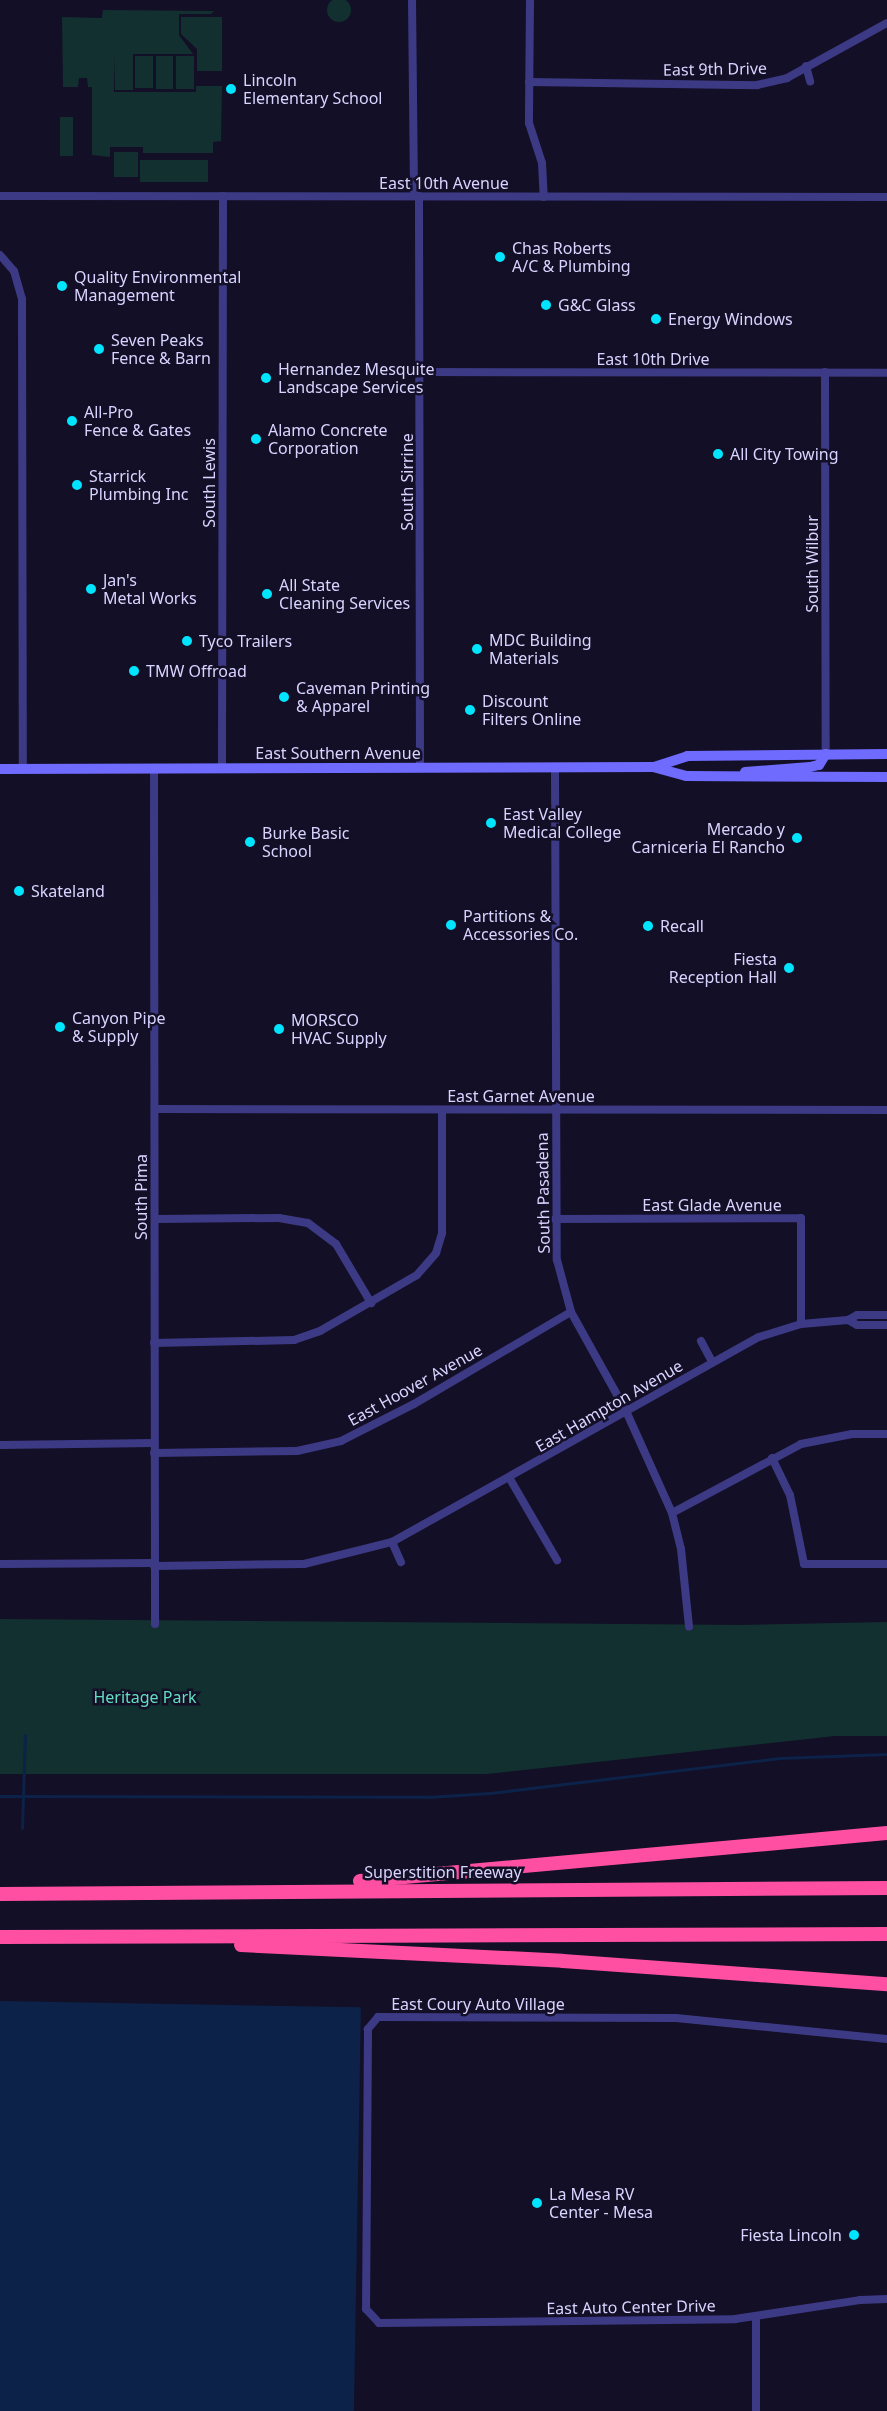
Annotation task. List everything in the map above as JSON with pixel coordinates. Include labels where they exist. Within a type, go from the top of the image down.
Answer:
[{"type":"highway","points":[[268,1889],[887,1833]]},
{"type":"highway","name":"Superstition Freeway","points":[[0,1894],[268,1889],[887,1888]]},
{"type":"highway","points":[[0,1937],[887,1934]]},
{"type":"highway","points":[[77,1937],[563,1961],[887,1984]]},
{"type":"main road","points":[[736,777],[749,770],[819,765],[826,754]]},
{"type":"main road","name":"East Southern Avenue","points":[[653,767],[687,756],[887,754]]},
{"type":"main road","name":"East Southern Avenue","points":[[0,769],[653,767],[686,776],[887,777]]},
{"type":"street","name":"South Sirrine","points":[[412,0],[420,372],[420,768]]},
{"type":"street","points":[[530,0],[529,123],[543,163],[544,196]]},
{"type":"street","name":"East 9th Drive","points":[[529,82],[757,85],[787,78],[887,23]]},
{"type":"street","points":[[806,66],[810,81]]},
{"type":"street","name":"East 10th Avenue","points":[[0,196],[887,197]]},
{"type":"street","name":"South Lewis","points":[[222,769],[223,196]]},
{"type":"street","points":[[0,255],[14,271],[22,299],[23,769]]},
{"type":"street","name":"East 10th Drive","points":[[420,372],[887,373]]},
{"type":"street","name":"South Wilbur","points":[[825,372],[826,754]]},
{"type":"street","name":"South Pasadena","points":[[555,767],[555,1219],[557,1260],[571,1312],[626,1411],[672,1513],[681,1549],[689,1627]]},
{"type":"street","name":"South Pima","points":[[154,770],[155,1624]]},
{"type":"street","name":"East Garnet Avenue","points":[[155,1109],[887,1110]]},
{"type":"street","points":[[154,1344],[294,1340],[371,1303],[417,1275],[439,1245],[442,1110]]},
{"type":"street","points":[[155,1219],[279,1218],[308,1223],[336,1244],[371,1303]]},
{"type":"street","name":"East Glade Avenue","points":[[555,1219],[801,1218],[801,1324]]},
{"type":"street","name":"East Hoover Avenue","points":[[154,1453],[297,1451],[341,1441],[414,1404],[571,1312]]},
{"type":"street","name":"East Hampton Avenue","points":[[0,1564],[304,1564],[392,1542],[510,1479],[759,1337],[801,1324],[848,1320],[857,1315],[887,1315]]},
{"type":"street","name":"East Hampton Avenue","points":[[848,1320],[857,1325],[887,1325]]},
{"type":"street","points":[[701,1341],[712,1362]]},
{"type":"street","points":[[672,1513],[801,1444],[832,1436],[887,1434]]},
{"type":"street","points":[[0,1445],[154,1443]]},
{"type":"street","points":[[772,1458],[790,1495],[804,1564],[887,1564]]},
{"type":"street","points":[[510,1479],[557,1560]]},
{"type":"street","points":[[392,1542],[401,1562]]},
{"type":"street","name":"East Coury Auto Village","points":[[374,2321],[366,2309],[368,2030],[378,2017],[676,2018],[887,2039]]},
{"type":"street","name":"East Auto Center Drive","points":[[374,2321],[756,2318],[860,2300],[887,2299]]},
{"type":"street","points":[[756,2318],[756,2411]]},
{"type":"green space","points":[[339,-2],[344,-1],[350,5],[350,15],[344,21],[339,22],[334,21],[328,15],[327,10],[328,5],[334,-1]]},
{"type":"green space","points":[[103,10],[214,11],[211,14],[179,14],[179,35],[193,54],[133,54],[133,90],[115,90],[114,54],[114,92],[196,92],[196,86],[222,86],[221,141],[213,142],[213,153],[143,153],[143,147],[110,147],[110,157],[92,155],[92,87],[88,87],[87,78],[79,78],[78,87],[63,87],[62,17],[102,18]]},
{"type":"green space","points":[[181,17],[222,17],[222,71],[197,71],[197,49],[181,34]]},
{"type":"green space","points":[[135,56],[153,56],[153,88],[135,88]]},
{"type":"green space","points":[[156,56],[173,56],[173,89],[156,89]]},
{"type":"green space","points":[[176,56],[194,56],[194,89],[176,89]]},
{"type":"green space","points":[[60,117],[73,117],[73,156],[60,156]]},
{"type":"green space","points":[[114,152],[138,152],[138,177],[114,177]]},
{"type":"green space","points":[[140,160],[208,160],[208,182],[140,182]]},
{"type":"green space","name":"Heritage Park","points":[[0,1619],[743,1625],[887,1622],[887,1736],[835,1736],[487,1774],[0,1774]]},
{"type":"water","points":[[0,2001],[361,2007],[354,2411],[0,2411]]},
{"type":"waterway","points":[[22,1828],[25,1735]]},
{"type":"waterway","points":[[0,1796],[428,1797],[490,1793],[780,1758],[887,1754]]},
{"type":"place","name":"Lincoln Elementary School","points":[[231,89]]},
{"type":"place","name":"Chas Roberts A/C & Plumbing","points":[[500,257]]},
{"type":"place","name":"Quality Environmental Management","points":[[62,286]]},
{"type":"place","name":"G&C Glass","points":[[546,305]]},
{"type":"place","name":"Energy Windows","points":[[656,319]]},
{"type":"place","name":"Seven Peaks Fence & Barn","points":[[99,349]]},
{"type":"place","name":"Hernandez Mesquite Landscape Services","points":[[266,378]]},
{"type":"place","name":"All-Pro Fence & Gates","points":[[72,421]]},
{"type":"place","name":"Alamo Concrete Corporation","points":[[256,439]]},
{"type":"place","name":"All City Towing","points":[[718,454]]},
{"type":"place","name":"Starrick Plumbing Inc","points":[[77,485]]},
{"type":"place","name":"Jan's Metal Works","points":[[91,589]]},
{"type":"place","name":"All State Cleaning Services","points":[[267,594]]},
{"type":"place","name":"Tyco Trailers","points":[[187,641]]},
{"type":"place","name":"MDC Building Materials","points":[[477,649]]},
{"type":"place","name":"TMW Offroad","points":[[134,671]]},
{"type":"place","name":"Caveman Printing & Apparel","points":[[284,697]]},
{"type":"place","name":"Discount Filters Online","points":[[470,710]]},
{"type":"place","name":"East Valley Medical College","points":[[491,823]]},
{"type":"place","name":"Mercado y Carniceria El Rancho","points":[[797,838]]},
{"type":"place","name":"Burke Basic School","points":[[250,842]]},
{"type":"place","name":"Skateland","points":[[19,891]]},
{"type":"place","name":"Partitions & Accessories Co.","points":[[451,925]]},
{"type":"place","name":"Recall","points":[[648,926]]},
{"type":"place","name":"Fiesta Reception Hall","points":[[789,968]]},
{"type":"place","name":"Canyon Pipe & Supply","points":[[60,1027]]},
{"type":"place","name":"MORSCO HVAC Supply","points":[[279,1029]]},
{"type":"place","name":"La Mesa RV Center - Mesa","points":[[537,2203]]},
{"type":"place","name":"Fiesta Lincoln","points":[[854,2235]]}]
